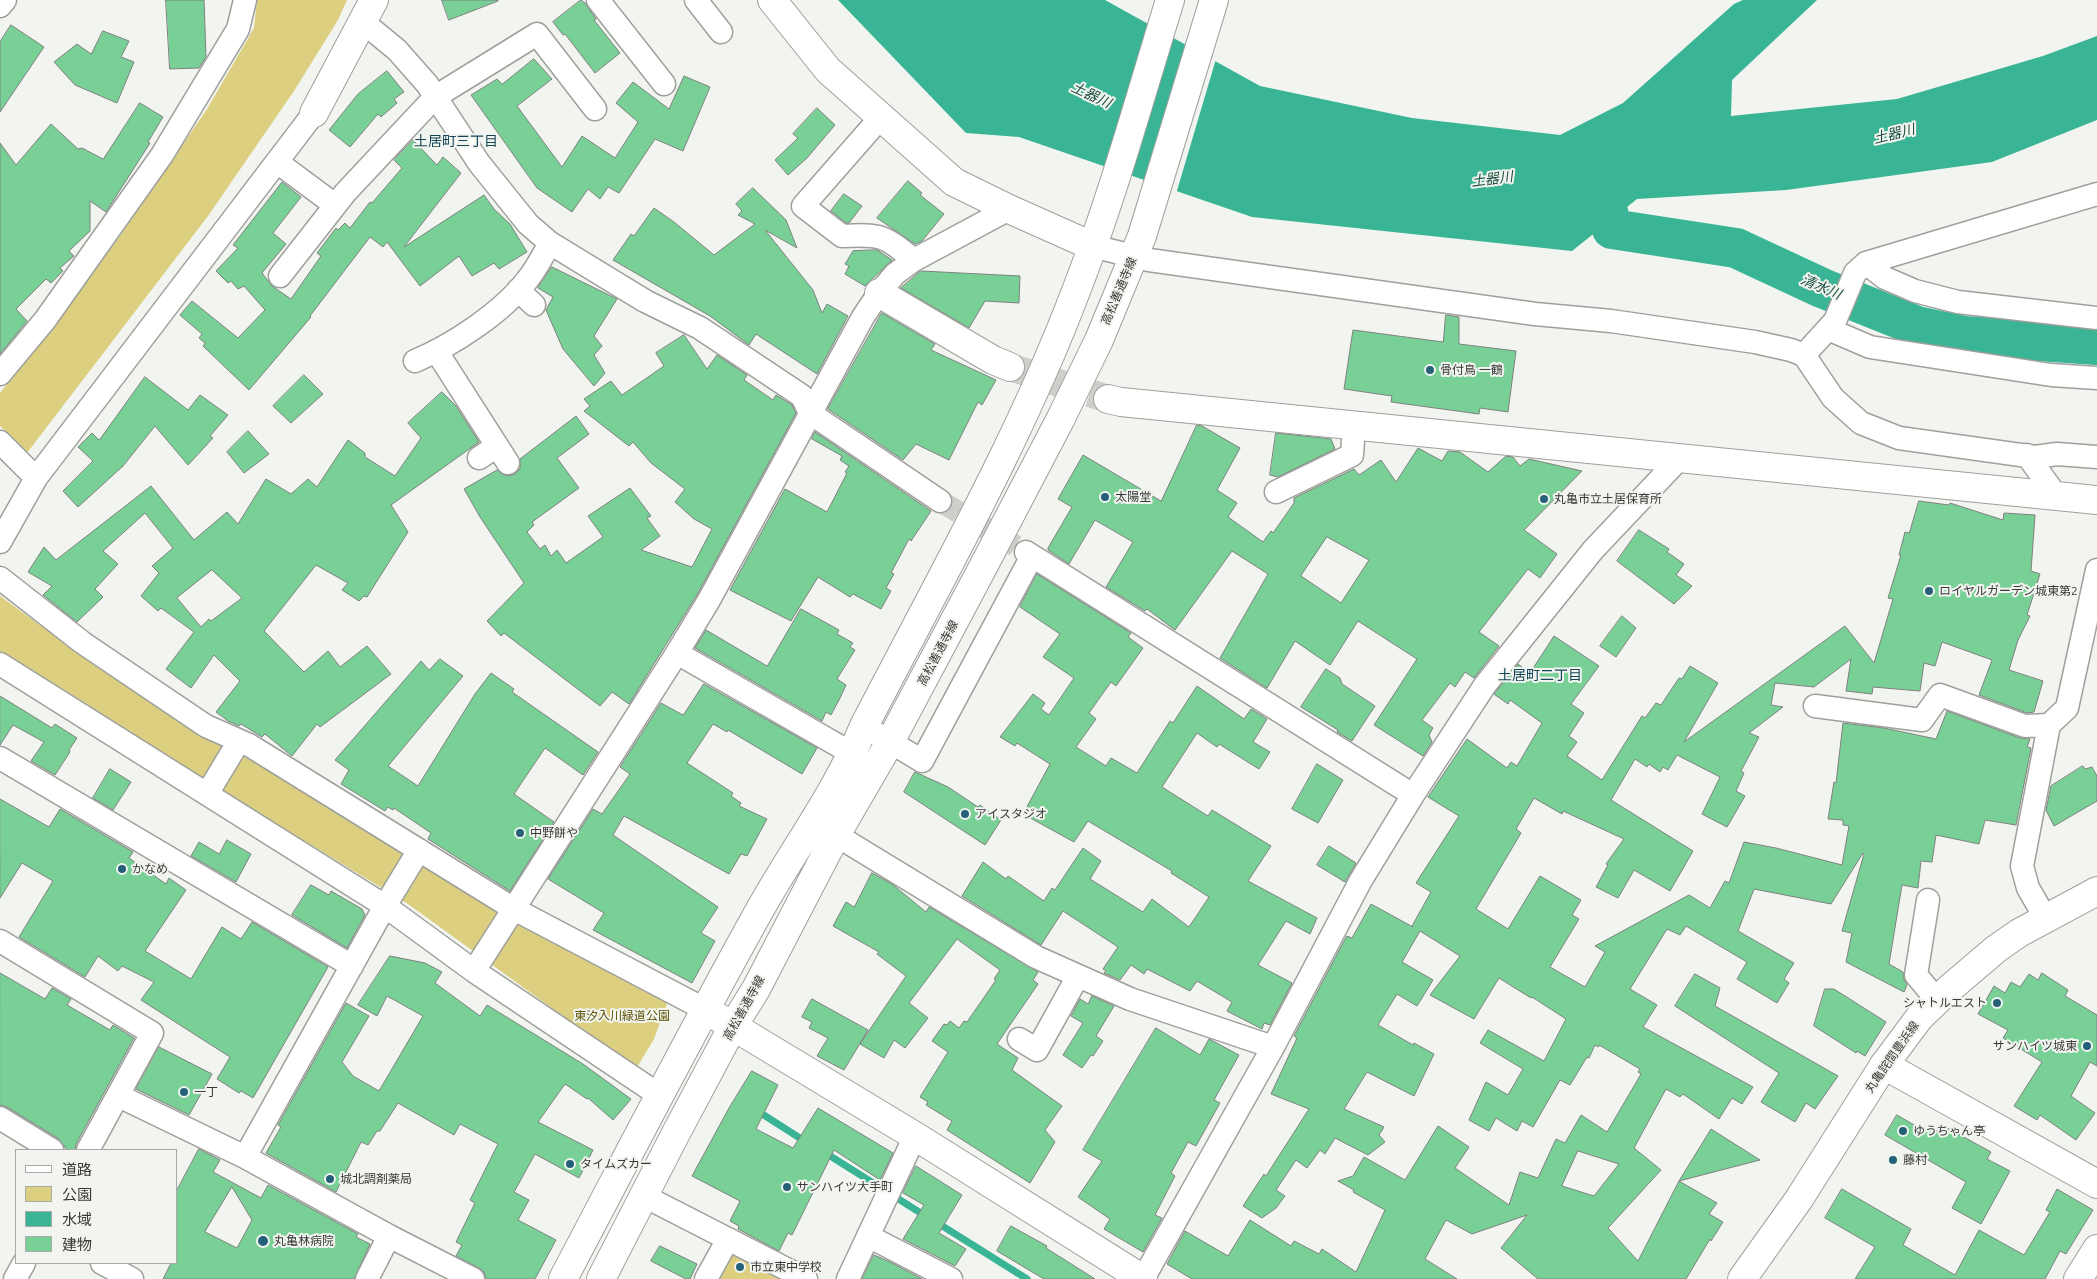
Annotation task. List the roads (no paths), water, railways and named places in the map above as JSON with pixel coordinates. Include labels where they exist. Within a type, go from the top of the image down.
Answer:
[{"type":"main road","points":[[772,0],[828,70],[954,182],[1009,209],[1096,236]]},
{"type":"main road","points":[[563,1279],[659,1095],[762,906],[853,754],[864,726],[1027,408],[1076,291],[1096,236],[1170,0]]},
{"type":"main road","name":"高松善通寺線","points":[[601,1279],[733,1026],[756,989],[836,835],[890,742],[1060,420],[1099,340],[1138,246],[1214,0]]},
{"type":"main road","points":[[314,114],[368,11]]},
{"type":"main road","points":[[879,293],[993,360],[1010,367]]},
{"type":"main road","points":[[1108,399],[1121,402],[2097,500]]},
{"type":"main road","name":"丸亀詫間豊浜線","points":[[1742,1279],[1799,1199],[1884,1065],[1919,1018],[1996,949],[2019,933],[2097,891]]},
{"type":"main road","points":[[706,1010],[915,1136],[1143,1279]]},
{"type":"main road","points":[[1884,1065],[2097,1184]]},
{"type":"main road","points":[[2078,1279],[2097,1249]]},
{"type":"street","points":[[0,6],[5,0]]},
{"type":"street","points":[[0,374],[45,320],[162,155],[238,29],[245,0]]},
{"type":"street","points":[[598,0],[664,84]]},
{"type":"street","points":[[696,0],[721,32]]},
{"type":"street","points":[[368,11],[435,97],[496,186],[528,224],[550,243],[645,301],[700,328],[802,396],[810,413],[940,501]]},
{"type":"street","points":[[280,276],[335,205],[435,97],[537,34],[595,108]]},
{"type":"street","points":[[0,542],[36,478],[314,114]]},
{"type":"street","points":[[881,117],[803,206],[842,236],[872,235],[889,240],[914,260]]},
{"type":"street","points":[[277,162],[335,205]]},
{"type":"street","points":[[1804,354],[1831,325],[1861,268],[2097,194]]},
{"type":"street","points":[[474,971],[678,653],[709,600],[863,317],[879,293],[895,274],[914,260],[1009,209]]},
{"type":"street","points":[[1096,236],[1138,246],[1535,314],[1611,321],[1755,342],[1804,354],[1833,398],[1861,423],[1899,438],[2035,457],[2057,454],[2097,458]]},
{"type":"street","points":[[415,361],[437,352],[463,336],[504,304],[526,298],[528,279],[550,243]]},
{"type":"street","points":[[1861,268],[1916,291],[1958,302],[2097,318]]},
{"type":"street","points":[[1831,325],[1870,347],[2051,375],[2097,378]]},
{"type":"street","points":[[437,352],[502,454],[479,458]]},
{"type":"street","points":[[1276,492],[1352,455],[1354,425]]},
{"type":"street","points":[[0,442],[36,478]]},
{"type":"street","points":[[2027,455],[2057,497]]},
{"type":"street","points":[[1143,1279],[1273,1047],[1361,880],[1413,795],[1485,685],[1593,550],[1681,457]]},
{"type":"street","points":[[864,726],[922,761],[1029,554],[1413,795]]},
{"type":"street","points":[[2046,919],[2028,888],[2022,866],[2049,725],[2066,708],[2088,651],[2097,570]]},
{"type":"street","points":[[0,578],[83,643],[206,726],[239,741],[314,784],[514,908],[706,1010]]},
{"type":"street","points":[[678,653],[853,754]]},
{"type":"street","points":[[0,664],[385,906],[474,971],[659,1095]]},
{"type":"street","points":[[1815,706],[1922,720],[1940,695],[2025,726],[2049,725]]},
{"type":"street","points":[[207,794],[239,741]]},
{"type":"street","points":[[0,758],[352,966]]},
{"type":"street","points":[[836,835],[1036,957],[1130,999],[1273,1047]]},
{"type":"street","points":[[245,1157],[385,906],[419,850]]},
{"type":"street","points":[[1928,900],[1916,975],[1938,1000]]},
{"type":"street","points":[[0,941],[152,1033],[89,1149]]},
{"type":"street","points":[[1019,1040],[1037,1050],[1078,976]]},
{"type":"street","points":[[119,1096],[245,1157],[389,1236],[473,1279]]},
{"type":"street","points":[[0,1118],[50,1149]]},
{"type":"street","points":[[848,1279],[915,1136]]},
{"type":"street","points":[[644,1196],[806,1279]]},
{"type":"street","points":[[367,1279],[389,1236]]},
{"type":"street","points":[[868,1236],[951,1279]]},
{"type":"street","points":[[706,1279],[728,1239]]},
{"type":"street","points":[[16,1279],[24,1264]]},
{"type":"street","points":[[104,1264],[132,1279]]},
{"type":"water","name":"土器川","points":[[838,0],[1105,0],[1260,86],[1412,118],[1560,135],[1623,103],[1734,4],[1743,0],[1817,0],[1732,80],[1731,116],[1897,99],[2043,56],[2097,36],[2097,120],[1992,162],[1786,190],[1637,199],[1572,251],[1252,217],[1019,137],[966,133]]},
{"type":"waterway","name":"清水川","points":[[1597,166],[1612,229],[1736,248],[1822,288],[1917,326],[1965,336],[2097,345]]},
{"type":"waterway","points":[[756,1110],[806,1142]]},
{"type":"waterway","points":[[824,1152],[927,1217]]},
{"type":"waterway","points":[[936,1222],[1027,1279]]},
{"type":"tunnel","points":[[1010,367],[1108,399]]},
{"type":"tunnel","points":[[940,501],[1026,552]]},
{"type":"place","name":"骨付鳥 一鶴","points":[[1430,370]]},
{"type":"place","name":"太陽堂","points":[[1105,497]]},
{"type":"place","name":"丸亀市立土居保育所","points":[[1544,499]]},
{"type":"place","name":"ロイヤルガーデン城東第2","points":[[1929,591]]},
{"type":"place","name":"アイスタジオ","points":[[965,814]]},
{"type":"place","name":"中野餅や","points":[[520,833]]},
{"type":"place","name":"かなめ","points":[[122,869]]},
{"type":"place","name":"シャトルエスト","points":[[1997,1003]]},
{"type":"place","name":"サンハイツ城東","points":[[2087,1046]]},
{"type":"place","name":"一丁","points":[[184,1092]]},
{"type":"place","name":"ゆうちゃん亭","points":[[1903,1131]]},
{"type":"place","name":"藤村","points":[[1893,1160]]},
{"type":"place","name":"タイムズカー","points":[[570,1164]]},
{"type":"place","name":"城北調剤薬局","points":[[330,1179]]},
{"type":"place","name":"サンハイツ大手町","points":[[787,1187]]},
{"type":"place","name":"丸亀林病院","points":[[263,1241]]},
{"type":"place","name":"市立東中学校","points":[[740,1267]]},
{"type":"district","name":"土居町三丁目","points":[[456,141]]},
{"type":"district","name":"土居町二丁目","points":[[1540,675]]},
{"type":"park label","name":"東汐入川緑道公園","points":[[622,1016]]}]
